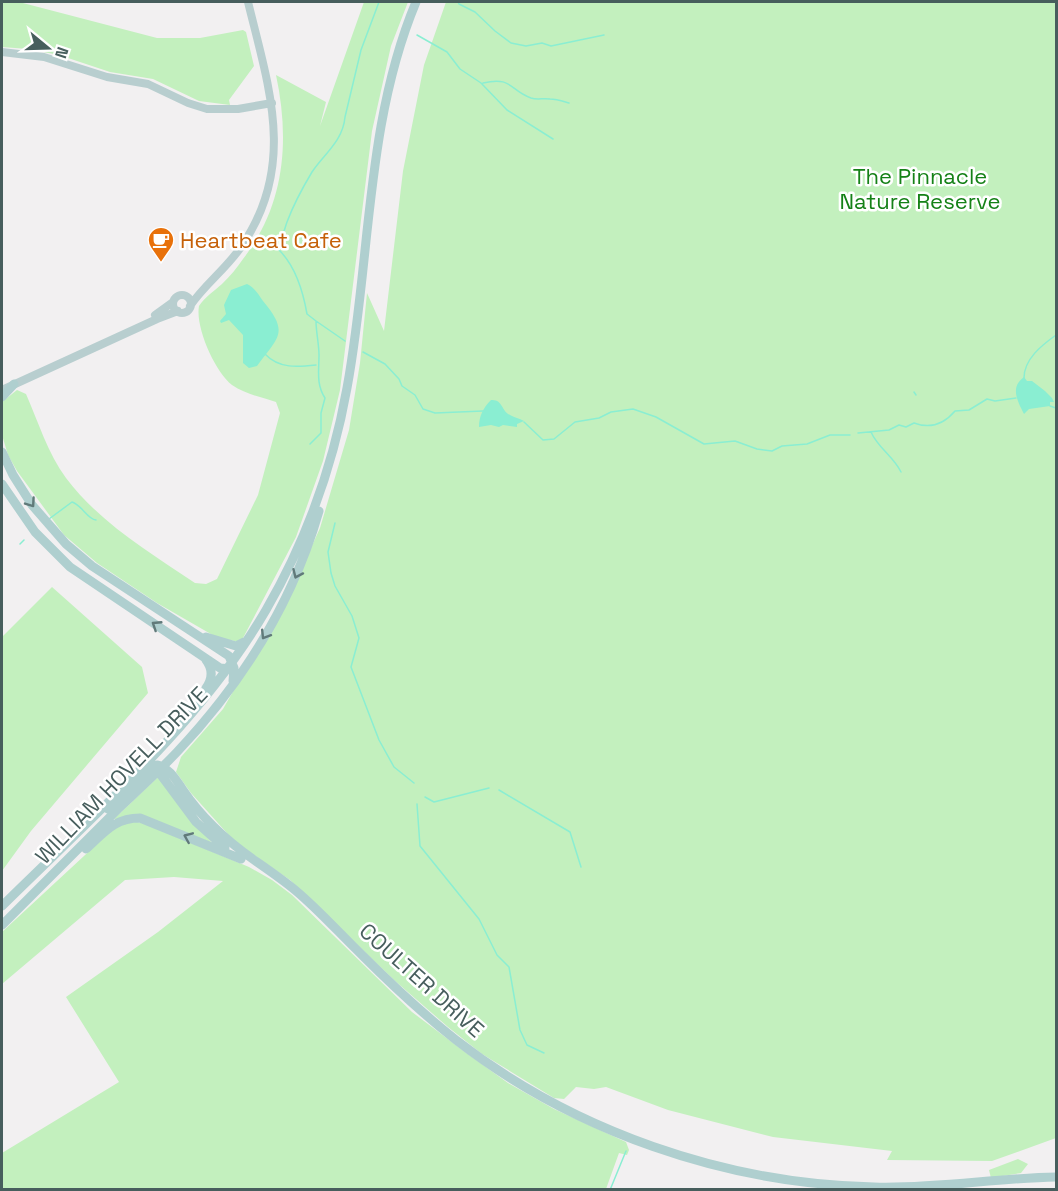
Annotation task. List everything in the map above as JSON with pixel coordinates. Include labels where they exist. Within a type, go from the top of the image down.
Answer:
[{"type":"main road","name":"WILLIAM HOVELL DRIVE","points":[[2,926],[209,716],[249,660],[280,609],[302,563],[322,500],[348,387],[378,144],[386,99],[396,55],[416,2]]},
{"type":"main road","points":[[2,397],[14,384]]},
{"type":"main road","points":[[2,452],[32,505],[66,544],[92,566],[229,656],[233,684]]},
{"type":"main road","name":"WILLIAM HOVELL DRIVE","points":[[2,906],[159,750],[231,666],[291,564],[326,478]]},
{"type":"main road","points":[[2,484],[35,532],[70,567],[220,668],[249,660]]},
{"type":"main road","points":[[198,636],[236,645],[248,639]]},
{"type":"main road","points":[[189,715],[210,682],[211,666],[205,658]]},
{"type":"main road","points":[[173,776],[174,765],[178,758],[194,741],[209,716]]},
{"type":"main road","points":[[67,842],[78,837],[150,768],[159,767],[159,750]]},
{"type":"main road","name":"COULTER DRIVE","points":[[159,767],[173,776],[191,802],[216,831],[309,902],[425,1015],[489,1064],[527,1087],[582,1116],[637,1140],[697,1160],[764,1176],[845,1186],[921,1190]]},
{"type":"main road","name":"COULTER DRIVE","points":[[159,767],[196,822],[215,841],[241,859],[274,874]]},
{"type":"main road","points":[[2,926],[111,827],[128,818],[150,821],[241,859]]},
{"type":"main road","name":"COULTER DRIVE","points":[[900,1188],[1056,1177]]},
{"type":"street","points":[[2,390],[157,319],[178,311],[186,311],[201,290],[241,247],[261,207],[270,180],[275,136],[272,103],[248,2]]},
{"type":"street","points":[[2,52],[44,57],[107,77],[148,84],[188,103],[207,109],[238,109],[272,103]]},
{"type":"street","points":[[2,384],[155,315],[178,296],[201,290]]},
{"type":"street","points":[[184,295],[189,299],[190,306]]},
{"type":"street","points":[[173,302],[174,308],[178,311]]},
{"type":"green space","points":[[2,2],[19,2],[157,38],[200,38],[243,30],[246,32],[254,66],[229,100],[230,105],[199,101],[153,79],[110,72],[59,55],[2,47]]},
{"type":"green space","points":[[364,2],[408,2],[391,46],[372,131],[340,390],[323,461],[296,537],[239,642],[216,637],[157,603],[97,563],[64,535],[17,471],[8,455],[2,435],[2,402],[17,390],[26,394],[60,469],[79,494],[110,523],[195,583],[206,584],[217,579],[258,495],[280,413],[276,402],[242,391],[232,385],[219,370],[203,337],[199,306],[228,278],[243,259],[268,217],[276,194],[283,148],[283,124],[276,75],[326,102],[320,126]]},
{"type":"green space","name":"The Pinnacle Nature Reserve","points":[[446,2],[1056,2],[1056,1138],[992,1161],[887,1160],[892,1151],[773,1137],[668,1110],[606,1087],[594,1089],[576,1087],[564,1099],[554,1098],[482,1054],[448,1027],[394,980],[290,880],[235,842],[191,793],[176,772],[181,757],[223,709],[295,583],[320,528],[349,430],[360,363],[367,293],[384,331],[403,171],[424,65]]},
{"type":"green space","points":[[52,587],[142,667],[148,693],[31,831],[2,871],[2,637]]},
{"type":"green space","points":[[158,777],[212,843],[154,820],[114,819]]},
{"type":"green space","points":[[134,821],[249,867],[272,880],[292,895],[412,1012],[465,1052],[508,1083],[554,1109],[626,1142],[629,1150],[627,1155],[619,1153],[606,1189],[2,1189],[2,1153],[119,1082],[66,997],[158,932],[223,881],[174,877],[125,880],[2,984],[2,932],[112,830],[123,823]]},
{"type":"green space","points":[[1018,1159],[1028,1164],[1021,1173],[991,1178],[989,1170]]},
{"type":"shaded area","points":[[247,284],[256,291],[279,328],[271,348],[257,366],[249,368],[243,363],[243,335],[229,320],[221,323],[220,321],[226,314],[224,305],[231,290]]},
{"type":"shaded area","points":[[1024,377],[1045,391],[1054,402],[1050,402],[1050,406],[1029,409],[1024,414],[1017,399],[1016,389]]},
{"type":"shaded area","points":[[491,400],[498,401],[507,413],[524,421],[517,424],[517,427],[491,425],[479,427],[482,412]]},
{"type":"waterway","points":[[310,444],[321,433],[321,413],[325,398],[319,382],[316,321],[307,314],[297,279],[284,255],[278,249],[277,243],[309,178],[344,126],[361,50],[379,2]]},
{"type":"waterway","points":[[458,2],[475,12],[511,43],[526,46],[542,43],[551,46],[604,35]]},
{"type":"waterway","points":[[417,35],[447,52],[460,69],[481,83],[507,110],[553,139]]},
{"type":"waterway","points":[[483,83],[500,81],[531,98],[555,99],[569,103]]},
{"type":"waterway","points":[[316,321],[345,341]]},
{"type":"waterway","points":[[1024,378],[1030,359],[1056,335]]},
{"type":"waterway","points":[[363,352],[385,364],[399,379],[402,386],[415,395],[423,409],[435,413],[483,411]]},
{"type":"waterway","points":[[265,354],[283,365],[316,365]]},
{"type":"waterway","points":[[858,433],[889,430],[899,425],[906,427],[914,423],[936,424],[955,411],[969,410],[987,399],[995,401],[1016,398]]},
{"type":"waterway","points":[[1050,406],[1056,408]]},
{"type":"waterway","points":[[524,422],[543,440],[554,439],[575,422],[599,418],[611,412],[633,409],[656,417],[704,444],[735,441],[757,449],[772,451],[782,446],[807,444],[830,435],[850,435]]},
{"type":"waterway","points":[[871,432],[901,472]]},
{"type":"waterway","points":[[49,519],[72,502],[96,520]]},
{"type":"waterway","points":[[335,523],[328,552],[331,573],[335,586],[352,616],[359,638],[351,667],[379,740],[394,767],[414,783]]},
{"type":"waterway","points":[[20,544],[24,540]]},
{"type":"waterway","points":[[425,797],[434,802],[489,788]]},
{"type":"waterway","points":[[499,790],[570,832],[581,867]]},
{"type":"waterway","points":[[417,804],[420,846],[479,919],[497,955],[509,967],[520,1030],[527,1045],[544,1053]]},
{"type":"waterway","points":[[610,1190],[626,1151]]},
{"type":"place","name":"Heartbeat Cafe","points":[[161,263]]}]
